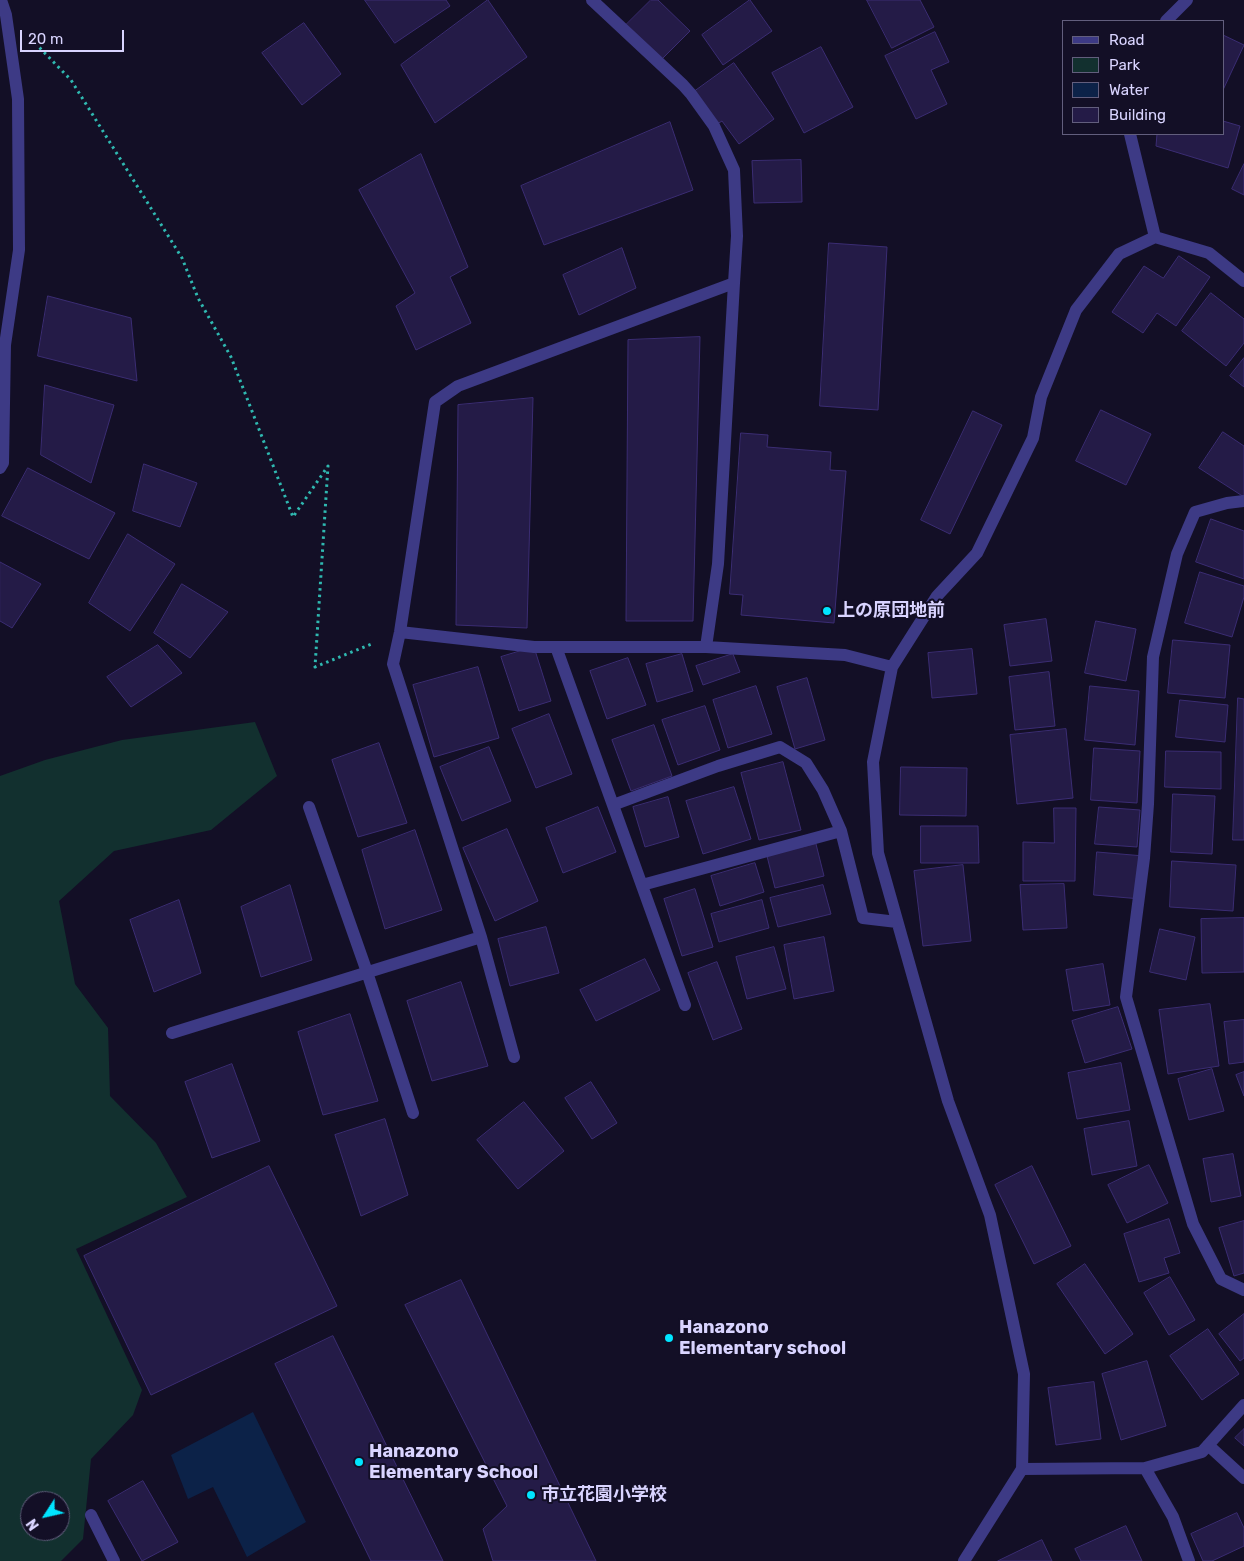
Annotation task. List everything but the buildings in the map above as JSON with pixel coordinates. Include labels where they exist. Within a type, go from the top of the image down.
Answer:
[{"type":"street","points":[[0,468],[3,463],[5,345],[19,250],[18,99],[6,15],[1,0]]},
{"type":"street","points":[[592,0],[687,89],[714,126],[734,170],[737,236],[718,564],[706,647]]},
{"type":"street","points":[[1167,20],[1187,0]]},
{"type":"street","points":[[1130,135],[1155,237]]},
{"type":"street","points":[[969,1559],[995,1510],[1022,1469],[1024,1374],[990,1215],[948,1101],[878,853],[873,762],[892,667],[937,596],[977,553],[1033,438],[1041,397],[1076,310],[1119,254],[1155,237],[1209,253],[1244,281]]},
{"type":"street","points":[[514,1057],[481,937],[393,664],[400,632],[435,402],[458,386],[734,282]]},
{"type":"street","points":[[1244,502],[1227,503],[1195,512],[1177,554],[1153,657],[1148,804],[1144,858],[1126,997],[1194,1224],[1221,1279],[1244,1290]]},
{"type":"street","points":[[400,632],[534,647],[706,647],[845,655],[892,667]]},
{"type":"street","points":[[556,647],[685,1005]]},
{"type":"street","points":[[613,805],[718,766],[780,747],[806,763],[823,790],[841,831],[863,918],[897,922]]},
{"type":"street","points":[[308,807],[367,972],[413,1114]]},
{"type":"street","points":[[642,885],[841,831]]},
{"type":"street","points":[[172,1033],[481,937]]},
{"type":"street","points":[[1022,1469],[1145,1468],[1202,1452],[1244,1406]]},
{"type":"street","points":[[1208,1445],[1244,1478]]},
{"type":"street","points":[[1145,1468],[1173,1517],[1189,1561]]},
{"type":"street","points":[[91,1515],[114,1561]]},
{"type":"path","points":[[6,15],[72,80],[182,258],[198,298],[232,357],[293,517],[328,466],[315,667],[400,632]]},
{"type":"green space","points":[[255,722],[277,776],[211,830],[114,851],[59,901],[75,984],[108,1028],[110,1096],[156,1143],[187,1197],[76,1249],[142,1390],[133,1415],[91,1459],[83,1539],[61,1561],[0,1561],[0,776],[45,760],[122,740]]},
{"type":"water","points":[[253,1412],[306,1522],[247,1557],[213,1487],[188,1499],[171,1455]]},
{"type":"place","name":"上の原団地前","points":[[827,611]]},
{"type":"place","name":"Hanazono Elementary school","points":[[669,1338]]},
{"type":"place","name":"Hanazono Elementary School","points":[[359,1462]]},
{"type":"place","name":"市立花園小学校","points":[[531,1495]]}]
